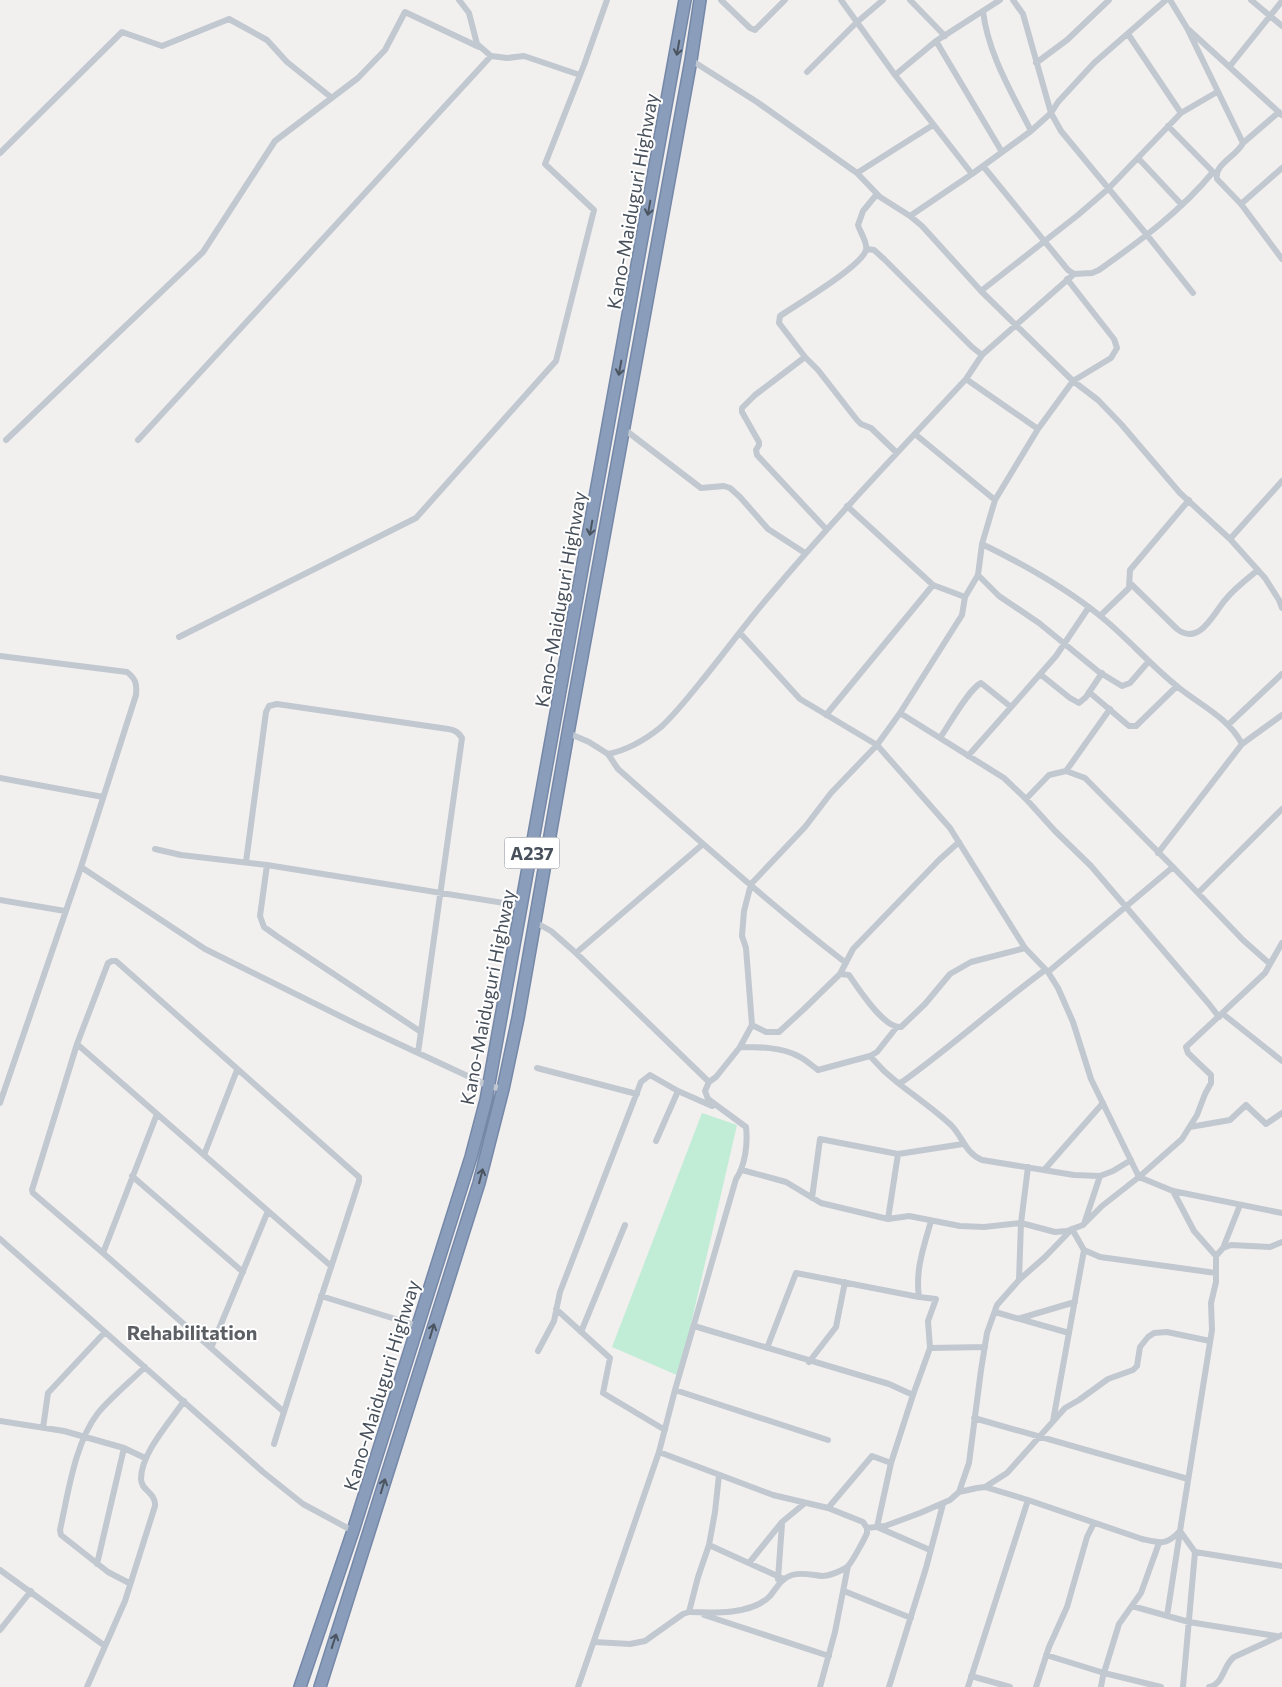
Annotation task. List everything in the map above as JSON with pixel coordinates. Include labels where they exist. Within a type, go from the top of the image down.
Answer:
[{"type":"highway","name":"Kano-Maiduguri Highway","points":[[300,1687],[353,1531],[418,1326],[471,1157],[489,1086],[685,0]]},
{"type":"highway","name":"Kano-Maiduguri Highway","points":[[320,1687],[479,1183],[504,1089],[691,60],[700,0]]},
{"type":"street","points":[[459,0],[468,13],[479,47]]},
{"type":"street","points":[[179,637],[416,518],[556,361],[594,210],[545,164],[608,0]]},
{"type":"street","points":[[721,0],[750,28],[755,30],[785,0]]},
{"type":"street","points":[[841,0],[894,75],[972,174]]},
{"type":"street","points":[[808,72],[856,23],[883,0]]},
{"type":"street","points":[[910,0],[945,36]]},
{"type":"street","points":[[894,75],[936,41],[1000,0]]},
{"type":"street","points":[[1013,0],[1023,14],[1051,113],[1061,130],[1148,235],[1193,293]]},
{"type":"street","points":[[1036,64],[1067,40],[1109,0]]},
{"type":"street","points":[[910,216],[1031,131],[1051,113],[1058,102],[1094,63],[1166,0]]},
{"type":"street","points":[[1170,0],[1187,28],[1243,143]]},
{"type":"street","points":[[1250,0],[1282,26]]},
{"type":"street","points":[[1230,66],[1282,1]]},
{"type":"street","points":[[983,11],[989,40],[1002,74],[1031,131]]},
{"type":"street","points":[[6,440],[202,252],[275,141],[358,78],[385,50],[404,12],[479,47],[491,56],[507,58],[524,56],[580,75]]},
{"type":"street","points":[[0,153],[122,32],[162,46],[229,19],[267,40],[287,62],[332,98]]},
{"type":"street","points":[[608,754],[626,750],[663,725],[685,701],[805,553],[966,379],[982,355],[1067,279],[1074,274],[1092,273],[1099,270],[1148,235],[1240,149],[1243,143],[1280,113],[1187,28]]},
{"type":"street","points":[[1128,34],[1181,113]]},
{"type":"street","points":[[936,41],[1002,152]]},
{"type":"street","points":[[138,440],[491,56]]},
{"type":"street","points":[[691,60],[756,102],[857,173],[880,197],[910,216],[1015,325],[1073,381],[1104,406],[1180,493],[1230,539],[1258,570],[1279,600],[1282,608]]},
{"type":"street","points":[[981,291],[1108,189],[1181,113],[1217,92]]},
{"type":"street","points":[[857,173],[933,125]]},
{"type":"street","points":[[1168,126],[1241,204],[1282,259]]},
{"type":"street","points":[[1138,158],[1182,205]]},
{"type":"street","points":[[983,166],[1068,270],[1074,274]]},
{"type":"street","points":[[1241,204],[1282,168]]},
{"type":"street","points":[[877,194],[863,211],[858,225],[867,246],[865,253],[852,265],[779,318],[779,323],[856,420],[871,428],[897,452]]},
{"type":"street","points":[[867,249],[874,250],[884,259],[982,355]]},
{"type":"street","points":[[578,1687],[659,1452],[736,1179],[742,1170],[747,1134],[746,1127],[708,1100],[705,1091],[709,1082],[716,1077],[740,1047],[752,1025],[746,948],[742,936],[744,911],[750,884],[805,827],[831,793],[877,745],[900,713],[962,615],[965,597],[978,575],[982,544],[995,500],[1038,429],[1073,381],[1111,358],[1118,348],[1114,339],[1067,279]]},
{"type":"street","points":[[805,358],[755,395],[742,408],[742,412],[759,442],[756,450],[757,455],[826,529]]},
{"type":"street","points":[[966,379],[1038,429]]},
{"type":"street","points":[[624,429],[701,488],[724,486],[730,488],[768,529],[805,553]]},
{"type":"street","points":[[915,434],[995,500]]},
{"type":"street","points":[[1230,539],[1282,481]]},
{"type":"street","points":[[1189,500],[1130,570],[1128,577],[1130,583],[1177,629],[1185,635],[1192,635],[1208,625],[1226,598],[1258,570]]},
{"type":"street","points":[[847,506],[933,585],[965,597]]},
{"type":"street","points":[[982,544],[1024,565],[1059,586],[1100,616],[1176,686],[1228,724],[1242,744]]},
{"type":"street","points":[[978,575],[998,596],[1039,623],[1102,673],[1122,686],[1130,684],[1149,661]]},
{"type":"street","points":[[1100,616],[1129,588],[1130,583]]},
{"type":"street","points":[[826,715],[933,585]]},
{"type":"street","points":[[968,756],[1056,656],[1088,607]]},
{"type":"street","points":[[740,633],[800,699],[877,745],[950,828],[1025,948],[1046,971],[1058,988],[1073,1022],[1091,1079],[1140,1177],[1173,1191],[1282,1213]]},
{"type":"street","points":[[0,656],[126,672],[134,677],[137,684],[136,695],[81,867],[0,1103]]},
{"type":"street","points":[[1040,674],[1070,698],[1080,703],[1090,692],[1102,673]]},
{"type":"street","points":[[1228,724],[1282,674]]},
{"type":"street","points":[[940,738],[964,702],[981,683],[1011,707]]},
{"type":"street","points":[[1090,692],[1129,726],[1136,726],[1176,686]]},
{"type":"street","points":[[246,862],[266,712],[269,706],[277,704],[448,728],[456,731],[462,738],[418,1053]]},
{"type":"street","points":[[1066,771],[1110,709]]},
{"type":"street","points":[[900,713],[1004,778],[1026,798],[1055,831],[1091,866],[1125,908],[1221,1016],[1282,1061]]},
{"type":"street","points":[[1158,853],[1242,744],[1282,715]]},
{"type":"street","points":[[568,733],[590,742],[608,754],[618,769],[703,844],[806,932],[846,963]]},
{"type":"street","points":[[1026,798],[1049,775],[1066,771],[1085,778],[1243,940],[1270,964]]},
{"type":"street","points":[[0,778],[102,797]]},
{"type":"street","points":[[1198,893],[1282,809]]},
{"type":"street","points":[[752,1025],[766,1032],[779,1032],[804,1010],[840,974],[853,949],[938,860],[959,842]]},
{"type":"street","points":[[576,953],[703,844]]},
{"type":"street","points":[[155,849],[522,906]]},
{"type":"street","points":[[267,865],[260,916],[264,926],[420,1032]]},
{"type":"street","points":[[81,867],[205,950],[418,1053],[489,1086],[504,1089]]},
{"type":"street","points":[[898,1083],[926,1065],[963,1034],[1046,971],[1173,867]]},
{"type":"street","points":[[0,900],[65,911]]},
{"type":"street","points":[[535,922],[551,932],[576,953],[709,1082]]},
{"type":"street","points":[[742,1170],[786,1182],[821,1203],[888,1218],[909,1216],[960,1226],[984,1227],[1021,1223],[1055,1232],[1083,1225],[1102,1206],[1140,1177],[1182,1139],[1190,1127],[1211,1083],[1211,1075],[1188,1053],[1186,1047],[1266,973],[1282,942]]},
{"type":"street","points":[[740,1047],[762,1047],[792,1053],[818,1070],[870,1056],[877,1052],[896,1028],[901,1028],[919,1010],[950,974],[971,962],[1025,948]]},
{"type":"street","points":[[274,1444],[359,1178],[116,961],[112,961],[108,963],[77,1044],[32,1190],[33,1193],[284,1412]]},
{"type":"street","points":[[840,974],[848,975],[872,1006],[896,1028]]},
{"type":"street","points":[[77,1044],[331,1266]]},
{"type":"street","points":[[870,1056],[898,1083],[954,1127],[963,1144],[974,1157],[982,1160],[1074,1175],[1100,1176],[1113,1171],[1131,1160]]},
{"type":"street","points":[[536,1068],[637,1094]]},
{"type":"street","points":[[204,1155],[237,1070]]},
{"type":"street","points":[[538,1352],[554,1322],[560,1292],[642,1082],[650,1075],[678,1092],[720,1109]]},
{"type":"street","points":[[656,1141],[678,1092]]},
{"type":"street","points":[[1044,1170],[1103,1103]]},
{"type":"street","points":[[1190,1127],[1230,1120],[1246,1105],[1266,1124],[1282,1114]]},
{"type":"street","points":[[103,1253],[157,1114]]},
{"type":"street","points":[[812,1198],[820,1139],[898,1154],[963,1144]]},
{"type":"street","points":[[888,1218],[898,1154]]},
{"type":"street","points":[[1019,1280],[1021,1223],[1028,1167]]},
{"type":"street","points":[[132,1176],[242,1272]]},
{"type":"street","points":[[1083,1225],[1100,1176]]},
{"type":"street","points":[[1173,1191],[1194,1231],[1216,1256]]},
{"type":"street","points":[[1167,1616],[1212,1330],[1211,1303],[1216,1273],[1216,1256],[1223,1248],[1240,1205]]},
{"type":"street","points":[[211,1348],[268,1211]]},
{"type":"street","points":[[920,1297],[918,1267],[931,1221]]},
{"type":"street","points":[[581,1332],[625,1225]]},
{"type":"street","points":[[1072,1229],[1084,1250],[1100,1257],[1216,1273]]},
{"type":"street","points":[[867,1528],[899,1521],[943,1504],[959,1492],[969,1463],[987,1333],[998,1305],[1019,1280],[1046,1257],[1072,1229]]},
{"type":"street","points":[[0,1239],[263,1472],[297,1498],[353,1531]]},
{"type":"street","points":[[1223,1248],[1231,1245],[1270,1247],[1282,1242]]},
{"type":"street","points":[[1052,1421],[1084,1250]]},
{"type":"street","points":[[767,1348],[796,1273],[936,1300],[928,1321],[930,1348],[892,1463],[877,1527]]},
{"type":"street","points":[[809,1362],[836,1327],[845,1282]]},
{"type":"street","points":[[321,1296],[418,1326]]},
{"type":"street","points":[[1019,1319],[1074,1302]]},
{"type":"street","points":[[556,1309],[610,1358],[603,1393],[665,1430]]},
{"type":"street","points":[[995,1312],[1069,1332]]},
{"type":"street","points":[[694,1326],[809,1362],[889,1384],[913,1395]]},
{"type":"street","points":[[42,1428],[48,1393],[105,1332]]},
{"type":"street","points":[[959,1492],[985,1487],[1007,1472],[1065,1408],[1108,1379],[1133,1370],[1137,1366],[1140,1347],[1154,1333],[1167,1332],[1210,1341]]},
{"type":"street","points":[[930,1348],[985,1347]]},
{"type":"street","points":[[129,1582],[108,1572],[60,1533],[71,1480],[84,1437],[98,1413],[145,1367]]},
{"type":"street","points":[[675,1390],[828,1440]]},
{"type":"street","points":[[88,1687],[124,1601],[155,1506],[154,1496],[142,1485],[140,1480],[145,1458],[184,1401]]},
{"type":"street","points":[[974,1418],[1188,1479]]},
{"type":"street","points":[[0,1421],[64,1431],[124,1448],[145,1458]]},
{"type":"street","points":[[97,1564],[124,1448]]},
{"type":"street","points":[[659,1452],[773,1495],[828,1508],[863,1522],[867,1528]]},
{"type":"street","points":[[828,1508],[872,1456],[892,1463]]},
{"type":"street","points":[[689,1612],[709,1545],[716,1512],[719,1475]]},
{"type":"street","points":[[985,1487],[1159,1543],[1172,1539],[1180,1531]]},
{"type":"street","points":[[968,1687],[1028,1500]]},
{"type":"street","points":[[749,1563],[782,1522],[805,1503]]},
{"type":"street","points":[[889,1687],[911,1618],[943,1504]]},
{"type":"street","points":[[594,1642],[630,1644],[646,1641],[683,1614],[689,1612],[724,1613],[740,1611],[762,1603],[770,1596],[781,1577],[782,1522]]},
{"type":"street","points":[[1036,1687],[1046,1655],[1068,1607],[1087,1537],[1094,1523]]},
{"type":"street","points":[[877,1527],[930,1550]]},
{"type":"street","points":[[820,1687],[836,1632],[848,1566],[861,1545],[867,1528]]},
{"type":"street","points":[[1180,1531],[1195,1552],[1183,1687]]},
{"type":"street","points":[[1101,1687],[1119,1624],[1141,1593],[1159,1543]]},
{"type":"street","points":[[709,1545],[781,1577],[803,1573],[828,1575],[848,1566]]},
{"type":"street","points":[[1195,1552],[1282,1566]]},
{"type":"street","points":[[0,1570],[105,1646]]},
{"type":"street","points":[[0,1630],[31,1591]]},
{"type":"street","points":[[844,1591],[911,1618]]},
{"type":"street","points":[[1132,1606],[1189,1622],[1279,1636]]},
{"type":"street","points":[[698,1613],[828,1656]]},
{"type":"street","points":[[1209,1687],[1217,1684],[1229,1660],[1279,1636]]},
{"type":"street","points":[[1046,1655],[1104,1673],[1161,1687]]},
{"type":"street","points":[[971,1676],[1010,1687]]},
{"type":"green space","points":[[702,1113],[737,1125],[679,1376],[612,1347]]},
{"type":"district","name":"Rehabilitation","points":[[192,1332]]}]
